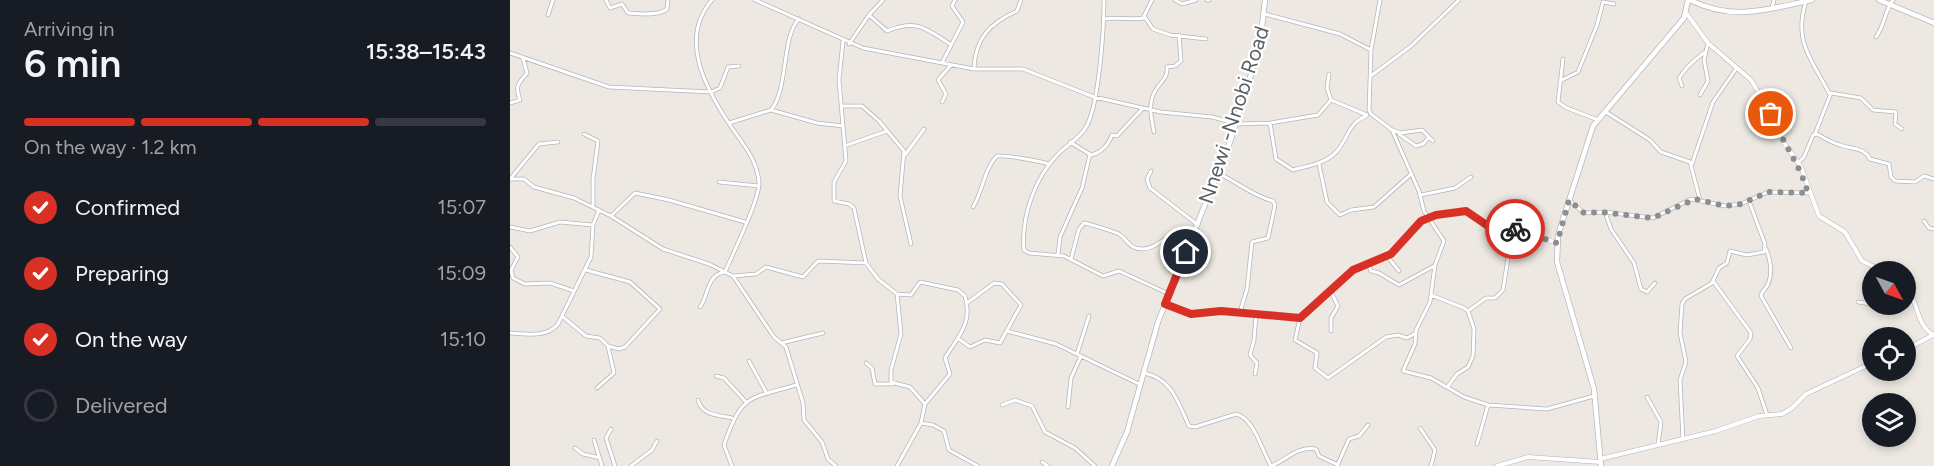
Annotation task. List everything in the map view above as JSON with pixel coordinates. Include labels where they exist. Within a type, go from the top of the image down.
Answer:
[{"type":"main road","name":"Nnewi -Nnobi Road","points":[[1113,465],[1127,432],[1142,373],[1165,304],[1198,225],[1236,123],[1260,45],[1265,0]]},
{"type":"main road","points":[[1687,12],[1689,0],[1712,10],[1730,14],[1812,0]]},
{"type":"main road","points":[[1879,0],[1892,2],[1934,23]]},
{"type":"main road","points":[[1600,462],[1594,396],[1588,365],[1557,262],[1557,243],[1589,134],[1687,12],[1698,4]]},
{"type":"street","points":[[548,15],[553,0]]},
{"type":"street","points":[[606,0],[610,8],[622,4],[628,13],[642,14],[666,12],[668,0]]},
{"type":"street","points":[[712,0],[697,26],[695,41],[699,65],[711,92],[752,158],[759,186],[725,272]]},
{"type":"street","points":[[755,0],[849,44],[974,69],[1027,70],[1094,97],[1143,108],[1212,117],[1236,123],[1270,123],[1318,115],[1331,100]]},
{"type":"street","points":[[849,44],[868,15],[883,0]]},
{"type":"street","points":[[942,63],[963,22],[952,6],[955,0]]},
{"type":"street","points":[[974,69],[980,38],[1000,20],[1017,11],[1021,0]]},
{"type":"street","points":[[1104,0],[1104,20],[1094,97],[1086,127],[1049,164],[1036,184],[1025,222],[1024,247],[1029,253],[1058,254],[1103,276],[1119,271],[1169,294]]},
{"type":"street","points":[[1152,0],[1147,6],[1145,18],[1153,29],[1206,39]]},
{"type":"street","points":[[1175,0],[1182,4],[1196,0]]},
{"type":"street","points":[[1380,0],[1371,50],[1369,110],[1416,146],[1423,144],[1429,137]]},
{"type":"street","points":[[1371,76],[1411,46],[1459,0]]},
{"type":"street","points":[[1772,8],[1774,0]]},
{"type":"street","points":[[1806,1],[1801,27],[1807,53],[1813,68],[1829,93],[1861,98],[1871,110],[1896,112],[1895,124],[1902,129]]},
{"type":"street","points":[[1560,81],[1578,72],[1598,25],[1603,2],[1614,4]]},
{"type":"street","points":[[1876,37],[1883,28],[1892,2]]},
{"type":"street","points":[[1687,12],[1708,43],[1751,80],[1768,108],[1782,140],[1798,163],[1819,216],[1845,232],[1862,261]]},
{"type":"street","points":[[1265,14],[1332,31],[1371,50]]},
{"type":"street","points":[[868,15],[887,31],[897,26],[916,24],[950,44]]},
{"type":"street","points":[[1104,20],[1120,17],[1132,20],[1145,18]]},
{"type":"street","points":[[771,110],[778,98],[791,29],[799,19]]},
{"type":"street","points":[[1154,132],[1149,109],[1156,89],[1168,71],[1167,67],[1180,63],[1179,35]]},
{"type":"street","points":[[843,41],[839,80],[847,145],[845,166],[834,182],[834,201],[854,208],[866,262],[878,279],[897,294],[911,295],[920,282],[961,291],[969,312],[959,339],[945,358],[950,374],[925,404],[921,423],[897,466]]},
{"type":"street","points":[[1700,95],[1708,81],[1704,60],[1708,43]]},
{"type":"street","points":[[1682,86],[1678,78],[1693,60],[1705,52]]},
{"type":"street","points":[[510,53],[609,87],[711,92],[720,88],[728,67],[739,66]]},
{"type":"street","points":[[510,103],[520,100],[516,88],[518,81],[527,73],[523,58]]},
{"type":"street","points":[[1563,59],[1558,102],[1598,120]]},
{"type":"street","points":[[942,102],[946,94],[938,80],[951,65]]},
{"type":"street","points":[[1700,200],[1692,165],[1713,102],[1736,69]]},
{"type":"street","points":[[1329,74],[1327,88],[1331,100],[1367,116]]},
{"type":"street","points":[[1798,163],[1815,134],[1829,93]]},
{"type":"street","points":[[841,106],[862,106],[887,131],[905,155]]},
{"type":"street","points":[[1070,142],[1090,154],[1101,151],[1109,143],[1112,135],[1117,136],[1143,108]]},
{"type":"street","points":[[729,123],[771,110],[817,123],[843,126]]},
{"type":"street","points":[[1606,112],[1650,140],[1661,152],[1684,159],[1692,165]]},
{"type":"street","points":[[1270,123],[1275,159],[1293,170],[1319,164],[1335,153],[1355,121],[1374,116]]},
{"type":"street","points":[[911,244],[900,196],[905,155],[924,129]]},
{"type":"street","points":[[1394,131],[1422,130],[1433,141]]},
{"type":"street","points":[[847,145],[887,131]]},
{"type":"street","points":[[1394,131],[1428,217],[1444,241],[1435,265],[1431,295],[1416,333],[1415,344],[1403,371],[1431,378],[1464,397],[1488,405],[1547,409],[1594,396]]},
{"type":"street","points":[[584,134],[596,137],[598,141],[593,178],[593,207]]},
{"type":"street","points":[[1815,134],[1841,146],[1850,146],[1866,152],[1870,159],[1889,164],[1891,177],[1895,181],[1915,182],[1924,176],[1934,178]]},
{"type":"street","points":[[558,142],[539,144],[510,179],[524,179],[534,187],[574,198],[611,216],[663,249],[733,276],[789,353],[803,404],[804,420],[822,442],[828,459],[836,466]]},
{"type":"street","points":[[1058,254],[1060,237],[1082,188],[1090,154]]},
{"type":"street","points":[[973,207],[982,191],[987,172],[997,156],[1021,161],[1037,160],[1049,164]]},
{"type":"street","points":[[1319,164],[1327,202],[1340,215],[1351,210],[1374,207],[1410,175]]},
{"type":"street","points":[[1150,171],[1147,179],[1149,188],[1198,225]]},
{"type":"street","points":[[1218,173],[1274,203],[1268,238],[1256,240],[1251,245],[1247,289],[1240,313]]},
{"type":"street","points":[[1421,195],[1455,188],[1471,177]]},
{"type":"street","points":[[718,182],[759,186]]},
{"type":"street","points":[[1569,200],[1584,213],[1605,212],[1653,218],[1681,207],[1686,202],[1700,200],[1725,206],[1749,201],[1768,192],[1808,193]]},
{"type":"street","points":[[611,216],[635,193],[669,200],[745,222]]},
{"type":"street","points":[[1749,201],[1770,260],[1770,276],[1761,296],[1791,348]]},
{"type":"street","points":[[510,333],[539,335],[555,328],[563,317],[586,270],[593,247],[593,225],[598,210]]},
{"type":"street","points":[[1416,333],[1407,338],[1398,335],[1386,337],[1328,378],[1315,368],[1317,353],[1295,340],[1300,318],[1353,270],[1387,256],[1428,217],[1466,211],[1491,228],[1507,253],[1503,290],[1498,296],[1486,298],[1468,311]]},
{"type":"street","points":[[1605,212],[1611,229],[1634,263],[1641,289],[1647,292],[1655,283]]},
{"type":"street","points":[[1924,221],[1929,228],[1934,229]]},
{"type":"street","points":[[510,227],[530,231],[560,222],[593,225]]},
{"type":"street","points":[[1071,259],[1078,229],[1084,223],[1118,233],[1131,247],[1141,249],[1149,248],[1182,230],[1195,231]]},
{"type":"street","points":[[1491,228],[1516,229],[1557,243]]},
{"type":"street","points":[[510,246],[518,257],[511,271],[513,278],[520,282],[550,283],[574,291]]},
{"type":"street","points":[[1683,440],[1680,380],[1686,362],[1680,333],[1682,304],[1685,299],[1713,281],[1719,268],[1727,263],[1730,250],[1753,255],[1766,249]]},
{"type":"street","points":[[1387,256],[1399,271]]},
{"type":"street","points":[[733,276],[756,274],[766,267],[803,277],[818,261],[866,262]]},
{"type":"street","points":[[1368,263],[1371,271],[1400,285],[1435,265]]},
{"type":"street","points":[[563,317],[586,336],[600,338],[608,346],[619,349],[626,347],[639,336],[660,307],[630,282],[586,270]]},
{"type":"street","points":[[700,308],[709,283],[718,274],[725,272]]},
{"type":"street","points":[[1713,281],[1751,333],[1750,339],[1737,356],[1758,388],[1767,416]]},
{"type":"street","points":[[959,339],[970,347],[985,340],[1000,343],[1021,305],[1002,284],[988,286],[967,303]]},
{"type":"street","points":[[1330,290],[1338,306],[1331,318],[1332,331]]},
{"type":"street","points":[[893,384],[890,379],[891,370],[901,334],[897,294]]},
{"type":"street","points":[[1431,295],[1468,311],[1476,336],[1473,356],[1468,366],[1457,374],[1448,386]]},
{"type":"street","points":[[1858,302],[1862,303]]},
{"type":"street","points":[[1165,304],[1191,314],[1221,311],[1256,316],[1300,318]]},
{"type":"street","points":[[1916,304],[1921,321],[1934,335],[1916,344]]},
{"type":"street","points":[[1077,354],[1089,316]]},
{"type":"street","points":[[1255,374],[1257,366],[1250,353],[1254,340],[1256,316]]},
{"type":"street","points":[[1007,331],[1056,344],[1139,384]]},
{"type":"street","points":[[781,343],[823,333]]},
{"type":"street","points":[[597,388],[614,373],[608,346]]},
{"type":"street","points":[[1068,407],[1071,378],[1082,356]]},
{"type":"street","points":[[748,361],[766,392]]},
{"type":"street","points":[[866,363],[872,368],[875,384],[910,387],[925,404]]},
{"type":"street","points":[[1497,466],[1528,457],[1600,462],[1658,447],[1787,412],[1806,394],[1862,368]]},
{"type":"street","points":[[1142,373],[1156,376],[1167,384],[1179,400],[1191,427],[1236,414],[1242,416],[1253,431],[1270,466],[1294,452],[1309,448],[1316,449],[1319,456],[1337,465],[1349,440],[1359,436],[1368,425]]},
{"type":"street","points":[[716,376],[724,378],[746,402]]},
{"type":"street","points":[[732,466],[724,444],[732,418],[746,402],[766,392],[796,385]]},
{"type":"street","points":[[1647,397],[1661,422],[1658,447]]},
{"type":"street","points":[[698,400],[700,407],[707,413],[732,418]]},
{"type":"street","points":[[1002,405],[1015,400],[1032,406],[1046,432],[1075,448],[1095,466]]},
{"type":"street","points":[[1477,444],[1488,405]]},
{"type":"street","points":[[921,423],[933,425],[944,431],[949,450],[978,466]]},
{"type":"street","points":[[1420,428],[1435,450],[1431,466]]},
{"type":"street","points":[[612,429],[606,438],[615,466]]},
{"type":"street","points":[[594,440],[602,466]]},
{"type":"street","points":[[631,466],[652,450],[657,441]]},
{"type":"street","points":[[575,448],[583,454],[600,458]]},
{"type":"street","points":[[1042,462],[1048,466]]},
{"type":"way so far","points":[[1515,229],[1557,243],[1569,200],[1587,214],[1605,212],[1649,219],[1695,199],[1715,202],[1720,206],[1732,206],[1768,192],[1808,193],[1801,167],[1782,140],[1771,114]]},
{"type":"route","points":[[1186,252],[1165,304],[1177,311],[1191,314],[1221,311],[1256,316],[1283,315],[1300,318],[1358,266],[1391,254],[1421,221],[1428,217],[1466,211],[1491,228],[1515,229]]}]
